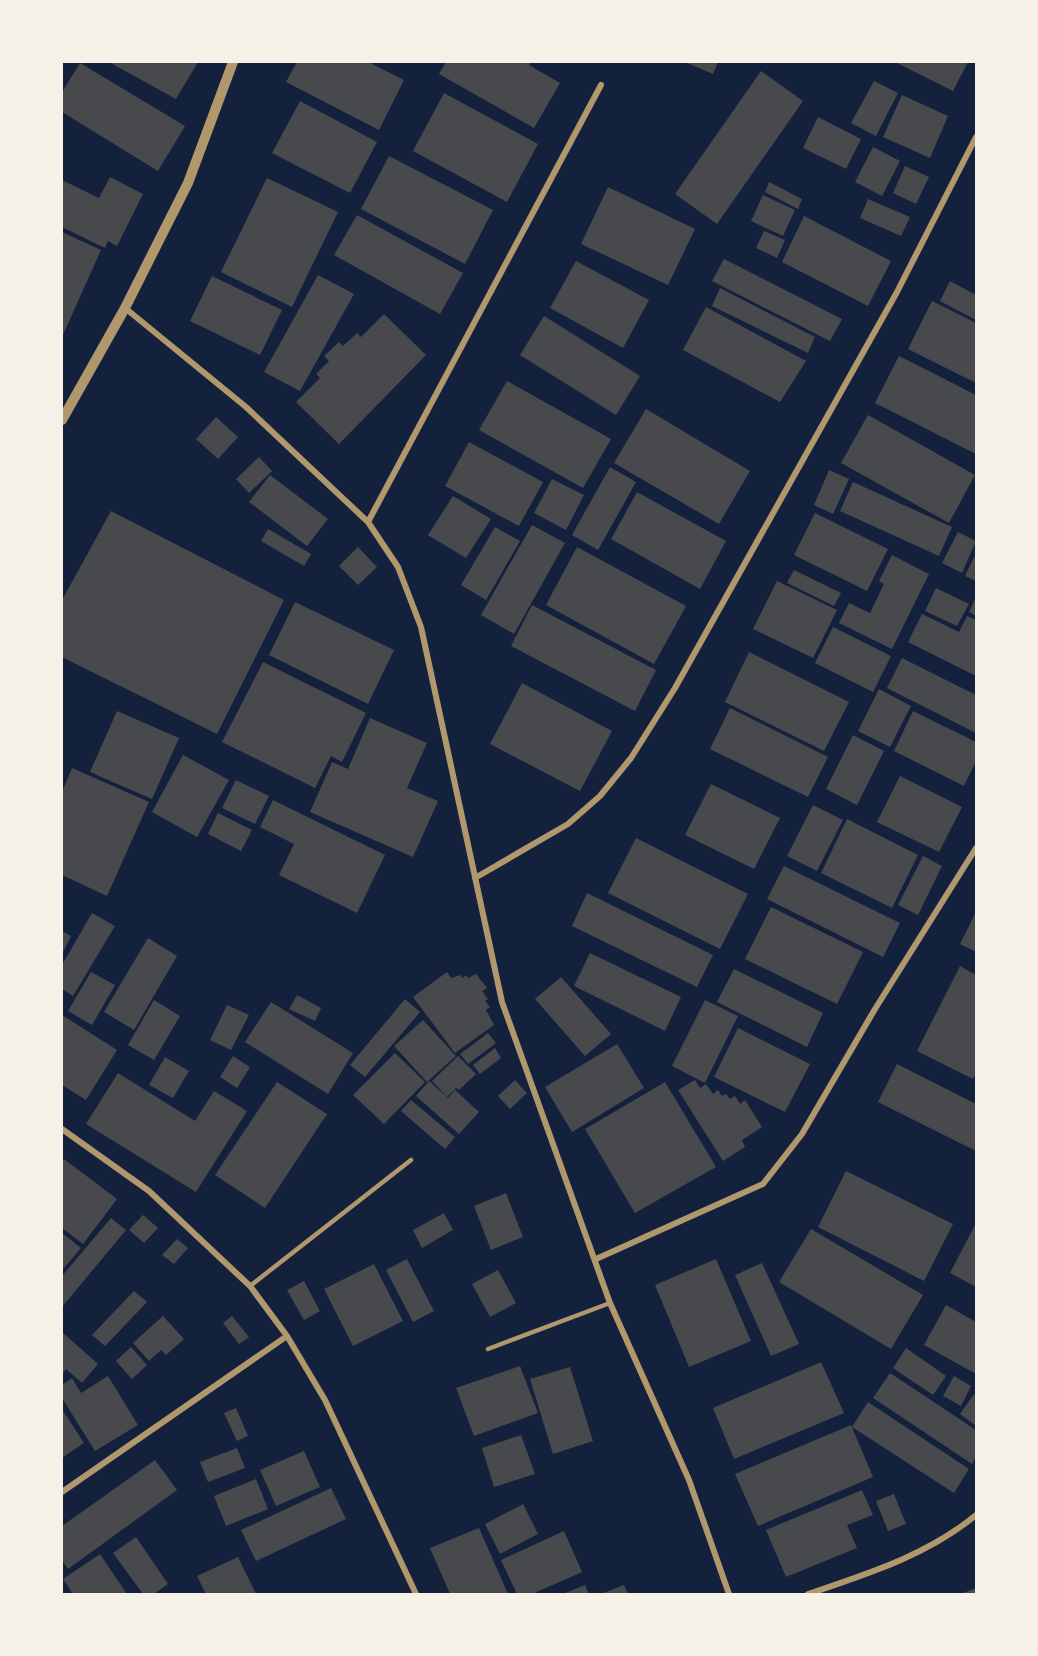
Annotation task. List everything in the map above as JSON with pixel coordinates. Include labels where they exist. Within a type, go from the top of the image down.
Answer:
[{"type":"street","points":[[62,420],[125,308],[188,183],[233,62]]},
{"type":"street","points":[[368,522],[601,85]]},
{"type":"street","points":[[475,878],[568,824],[600,796],[631,758],[675,688],[897,292],[976,137]]},
{"type":"street","points":[[125,308],[246,407],[368,522],[398,567],[421,627],[502,1002],[610,1303],[689,1480],[729,1594]]},
{"type":"street","points":[[596,1259],[763,1184],[802,1134],[875,1009],[976,848]]},
{"type":"street","points":[[62,1129],[149,1191],[250,1286],[286,1336],[325,1400],[416,1594]]},
{"type":"street","points":[[62,1492],[286,1336]]},
{"type":"street","points":[[808,1594],[873,1572],[922,1551],[976,1515]]},
{"type":"lane","points":[[250,1286],[411,1160]]},
{"type":"lane","points":[[488,1349],[610,1303]]},
{"type":"building","points":[[109,62],[198,62],[176,99]]},
{"type":"building","points":[[297,62],[368,62],[404,80],[379,130],[286,82]]},
{"type":"building","points":[[446,62],[531,62],[529,65],[560,83],[534,128],[439,74]]},
{"type":"building","points":[[685,62],[718,62],[713,74]]},
{"type":"building","points":[[895,62],[968,62],[953,91]]},
{"type":"building","points":[[80,63],[185,126],[158,171],[62,112],[62,92]]},
{"type":"building","points":[[761,71],[803,101],[717,224],[675,194]]},
{"type":"building","points":[[874,81],[898,93],[876,136],[851,123]]},
{"type":"building","points":[[444,93],[538,144],[507,202],[413,151]]},
{"type":"building","points":[[902,95],[948,116],[930,158],[883,137]]},
{"type":"building","points":[[300,101],[377,142],[350,193],[272,153]]},
{"type":"building","points":[[818,117],[861,139],[846,169],[803,148]]},
{"type":"building","points":[[873,147],[900,161],[882,196],[855,182]]},
{"type":"building","points":[[389,156],[493,210],[465,264],[361,209]]},
{"type":"building","points":[[905,166],[929,177],[916,204],[893,193]]},
{"type":"building","points":[[110,177],[143,194],[117,246],[108,241],[105,248],[62,227],[62,180],[99,198]]},
{"type":"building","points":[[267,178],[338,212],[292,307],[221,272]]},
{"type":"building","points":[[769,182],[802,199],[798,209],[765,192]]},
{"type":"building","points":[[608,187],[695,229],[668,285],[581,244]]},
{"type":"building","points":[[763,195],[795,210],[783,236],[751,221]]},
{"type":"building","points":[[868,199],[910,217],[901,236],[860,218]]},
{"type":"building","points":[[357,215],[463,273],[440,314],[334,255]]},
{"type":"building","points":[[804,216],[891,261],[868,306],[782,262]]},
{"type":"building","points":[[764,231],[785,240],[777,258],[756,248]]},
{"type":"building","points":[[62,232],[101,250],[62,337]]},
{"type":"building","points":[[724,259],[842,319],[830,341],[712,281]]},
{"type":"building","points":[[576,261],[649,300],[623,348],[550,308]]},
{"type":"building","points":[[318,275],[354,294],[300,391],[264,372]]},
{"type":"building","points":[[212,276],[282,310],[260,355],[190,321]]},
{"type":"building","points":[[950,281],[976,295],[976,320],[940,301]]},
{"type":"building","points":[[720,288],[815,337],[808,353],[712,306]]},
{"type":"building","points":[[932,301],[976,323],[976,383],[908,349]]},
{"type":"building","points":[[706,307],[806,361],[780,402],[683,350]]},
{"type":"building","points":[[384,314],[426,355],[339,444],[296,402],[320,378],[316,374],[329,361],[324,356],[339,342],[343,346],[357,333],[361,337]]},
{"type":"building","points":[[544,316],[640,376],[616,415],[520,355]]},
{"type":"building","points":[[899,356],[976,395],[976,454],[875,403]]},
{"type":"building","points":[[507,381],[611,439],[583,488],[479,430]]},
{"type":"building","points":[[646,409],[750,471],[719,524],[614,463]]},
{"type":"building","points":[[868,415],[975,475],[949,523],[841,463]]},
{"type":"building","points":[[216,417],[238,437],[218,459],[196,439]]},
{"type":"building","points":[[469,442],[543,482],[519,526],[445,486]]},
{"type":"building","points":[[259,457],[272,471],[249,493],[236,479]]},
{"type":"building","points":[[610,467],[636,482],[598,550],[572,535]]},
{"type":"building","points":[[829,470],[849,479],[833,514],[814,505]]},
{"type":"building","points":[[270,475],[328,519],[307,546],[249,502]]},
{"type":"building","points":[[552,479],[584,495],[566,530],[534,513]]},
{"type":"building","points":[[853,482],[952,527],[939,556],[840,511]]},
{"type":"building","points":[[637,492],[726,541],[700,589],[611,539]]},
{"type":"building","points":[[453,496],[491,519],[466,558],[428,535]]},
{"type":"building","points":[[111,511],[284,600],[217,734],[62,657],[62,600]]},
{"type":"building","points":[[815,513],[888,549],[867,591],[794,555]]},
{"type":"building","points":[[532,525],[565,543],[514,634],[481,615]]},
{"type":"building","points":[[495,527],[520,541],[486,600],[461,585]]},
{"type":"building","points":[[268,529],[311,554],[304,566],[261,541]]},
{"type":"building","points":[[958,532],[976,541],[962,573],[942,563]]},
{"type":"building","points":[[358,547],[377,567],[358,585],[339,566]]},
{"type":"building","points":[[577,547],[686,606],[654,664],[546,605]]},
{"type":"building","points":[[976,553],[976,581],[965,576]]},
{"type":"building","points":[[892,555],[929,574],[892,649],[839,623],[849,603],[870,613],[884,584],[879,581]]},
{"type":"building","points":[[794,570],[841,593],[834,606],[787,583]]},
{"type":"building","points":[[777,581],[837,610],[813,658],[753,629]]},
{"type":"building","points":[[936,588],[969,604],[957,626],[925,611]]},
{"type":"building","points":[[976,597],[976,616],[969,612]]},
{"type":"building","points":[[295,602],[394,650],[368,704],[269,655]]},
{"type":"building","points":[[532,605],[656,670],[635,711],[511,646]]},
{"type":"building","points":[[922,614],[959,632],[967,616],[976,620],[976,676],[908,642]]},
{"type":"building","points":[[833,627],[891,656],[873,692],[815,663]]},
{"type":"building","points":[[749,652],[849,702],[824,751],[725,702]]},
{"type":"building","points":[[902,658],[976,695],[976,733],[887,688]]},
{"type":"building","points":[[263,662],[366,713],[342,762],[331,756],[315,788],[222,742]]},
{"type":"building","points":[[522,683],[612,731],[580,791],[490,744]]},
{"type":"building","points":[[879,689],[911,706],[890,747],[858,731]]},
{"type":"building","points":[[730,708],[828,757],[808,797],[710,749]]},
{"type":"building","points":[[117,711],[179,738],[152,799],[90,772]]},
{"type":"building","points":[[913,711],[976,742],[976,761],[964,786],[894,751]]},
{"type":"building","points":[[370,718],[427,743],[407,788],[438,801],[413,857],[310,812],[332,762],[348,769]]},
{"type":"building","points":[[853,735],[884,751],[857,805],[826,789]]},
{"type":"building","points":[[183,755],[229,780],[197,837],[152,812]]},
{"type":"building","points":[[72,768],[149,802],[107,896],[62,875],[62,792]]},
{"type":"building","points":[[900,776],[962,807],[939,852],[877,822]]},
{"type":"building","points":[[236,780],[269,796],[255,824],[222,808]]},
{"type":"building","points":[[711,784],[780,818],[754,869],[685,835]]},
{"type":"building","points":[[273,800],[385,855],[357,913],[279,875],[294,844],[260,827]]},
{"type":"building","points":[[813,805],[843,820],[817,871],[787,856]]},
{"type":"building","points":[[218,813],[252,830],[241,851],[208,834]]},
{"type":"building","points":[[847,819],[918,855],[892,908],[821,873]]},
{"type":"building","points":[[636,838],[748,894],[720,949],[608,893]]},
{"type":"building","points":[[923,856],[942,866],[918,915],[898,905]]},
{"type":"building","points":[[784,866],[900,923],[883,957],[767,899]]},
{"type":"building","points":[[587,893],[713,955],[697,987],[572,926]]},
{"type":"building","points":[[771,907],[863,952],[837,1004],[745,959]]},
{"type":"building","points":[[976,912],[976,952],[960,944]]},
{"type":"building","points":[[92,913],[115,926],[73,996],[62,989],[62,965]]},
{"type":"building","points":[[62,931],[71,936],[62,954]]},
{"type":"building","points":[[148,938],[177,956],[134,1030],[104,1012]]},
{"type":"building","points":[[590,953],[681,997],[665,1031],[574,986]]},
{"type":"building","points":[[960,966],[976,975],[976,1073],[973,1079],[917,1051]]},
{"type":"building","points":[[734,969],[823,1013],[807,1047],[717,1002]]},
{"type":"building","points":[[91,972],[115,985],[92,1025],[68,1011]]},
{"type":"building","points":[[447,972],[451,978],[460,975],[462,978],[466,975],[468,978],[476,974],[487,988],[482,991],[488,999],[485,1001],[490,1007],[486,1010],[494,1025],[455,1053],[413,997]]},
{"type":"building","points":[[561,977],[611,1034],[585,1056],[535,999]]},
{"type":"building","points":[[297,995],[321,1008],[315,1021],[289,1009]]},
{"type":"building","points":[[405,999],[420,1012],[365,1077],[350,1065]]},
{"type":"building","points":[[154,1000],[180,1016],[154,1060],[128,1045]]},
{"type":"building","points":[[705,1000],[738,1016],[705,1083],[672,1066]]},
{"type":"building","points":[[271,1002],[353,1053],[328,1094],[245,1042]]},
{"type":"building","points":[[227,1005],[249,1015],[231,1050],[210,1040]]},
{"type":"building","points":[[62,1015],[117,1050],[86,1100],[62,1085]]},
{"type":"building","points":[[423,1020],[456,1056],[427,1082],[394,1046]]},
{"type":"building","points":[[738,1028],[810,1064],[785,1112],[714,1077]]},
{"type":"building","points":[[488,1033],[496,1043],[468,1064],[460,1054]]},
{"type":"building","points":[[617,1044],[644,1088],[572,1132],[545,1087]]},
{"type":"building","points":[[495,1048],[501,1058],[480,1074],[473,1065]]},
{"type":"building","points":[[395,1053],[425,1082],[384,1124],[353,1095]]},
{"type":"building","points":[[233,1056],[250,1067],[237,1088],[220,1077]]},
{"type":"building","points":[[458,1056],[476,1074],[459,1090],[456,1088],[447,1097],[432,1081]]},
{"type":"building","points":[[165,1057],[189,1071],[173,1098],[149,1085]]},
{"type":"building","points":[[897,1064],[976,1104],[976,1151],[878,1102]]},
{"type":"building","points":[[118,1073],[195,1121],[214,1091],[247,1111],[196,1192],[86,1124]]},
{"type":"building","points":[[515,1080],[527,1093],[510,1109],[498,1096]]},
{"type":"building","points":[[695,1080],[700,1088],[706,1084],[713,1094],[718,1090],[722,1096],[726,1094],[730,1099],[735,1096],[740,1104],[745,1100],[762,1127],[742,1140],[745,1147],[723,1161],[678,1090]]},
{"type":"building","points":[[429,1081],[448,1098],[455,1090],[479,1112],[459,1134],[416,1096]]},
{"type":"building","points":[[277,1082],[327,1114],[265,1208],[215,1175]]},
{"type":"building","points":[[665,1082],[716,1167],[635,1213],[585,1129]]},
{"type":"building","points":[[411,1100],[455,1137],[445,1149],[401,1111]]},
{"type":"building","points":[[64,1159],[117,1199],[83,1244],[62,1228],[62,1162]]},
{"type":"building","points":[[846,1171],[953,1224],[924,1281],[818,1227]]},
{"type":"building","points":[[506,1193],[523,1237],[491,1250],[474,1206]]},
{"type":"building","points":[[444,1213],[453,1230],[422,1248],[413,1230]]},
{"type":"building","points":[[143,1215],[158,1228],[144,1243],[129,1230]]},
{"type":"building","points":[[111,1218],[126,1230],[62,1307],[62,1276]]},
{"type":"building","points":[[976,1226],[976,1287],[950,1273]]},
{"type":"building","points":[[811,1229],[923,1295],[891,1349],[779,1282]]},
{"type":"building","points":[[62,1233],[81,1248],[64,1268],[62,1266]]},
{"type":"building","points":[[177,1239],[188,1248],[174,1264],[162,1255]]},
{"type":"building","points":[[407,1259],[434,1311],[413,1322],[386,1270]]},
{"type":"building","points":[[716,1259],[751,1341],[689,1367],[655,1285]]},
{"type":"building","points":[[762,1263],[799,1344],[771,1356],[735,1275]]},
{"type":"building","points":[[374,1264],[403,1321],[353,1346],[324,1289]]},
{"type":"building","points":[[498,1270],[516,1303],[490,1317],[472,1284]]},
{"type":"building","points":[[304,1281],[320,1311],[304,1320],[287,1290]]},
{"type":"building","points":[[134,1291],[147,1302],[105,1346],[92,1335]]},
{"type":"building","points":[[946,1305],[976,1322],[976,1374],[924,1345]]},
{"type":"building","points":[[163,1316],[184,1339],[166,1355],[161,1350],[149,1361],[133,1343]]},
{"type":"building","points":[[232,1316],[249,1337],[239,1344],[223,1323]]},
{"type":"building","points":[[62,1332],[98,1364],[82,1383],[66,1369],[62,1375]]},
{"type":"building","points":[[131,1347],[147,1365],[132,1379],[116,1361]]},
{"type":"building","points":[[906,1348],[946,1376],[933,1395],[893,1368]]},
{"type":"building","points":[[821,1362],[844,1413],[734,1459],[713,1408]]},
{"type":"building","points":[[520,1366],[538,1413],[474,1436],[456,1388]]},
{"type":"building","points":[[570,1367],[593,1441],[553,1454],[530,1379]]},
{"type":"building","points":[[890,1373],[976,1430],[976,1457],[972,1464],[873,1398]]},
{"type":"building","points":[[108,1376],[138,1425],[95,1451],[62,1398],[62,1385],[72,1378],[81,1393]]},
{"type":"building","points":[[954,1376],[971,1386],[961,1406],[943,1396]]},
{"type":"building","points":[[974,1394],[976,1396],[976,1426],[960,1414]]},
{"type":"building","points":[[868,1402],[969,1469],[954,1493],[852,1427]]},
{"type":"building","points":[[236,1408],[248,1436],[237,1441],[224,1413]]},
{"type":"building","points":[[62,1409],[84,1443],[62,1458]]},
{"type":"building","points":[[851,1425],[873,1477],[758,1526],[735,1474]]},
{"type":"building","points":[[521,1435],[535,1474],[494,1487],[482,1448]]},
{"type":"building","points":[[237,1448],[245,1468],[208,1482],[200,1462]]},
{"type":"building","points":[[304,1451],[320,1487],[276,1506],[260,1470]]},
{"type":"building","points":[[155,1460],[177,1490],[68,1569],[62,1560],[62,1526]]},
{"type":"building","points":[[256,1479],[268,1509],[226,1526],[214,1496]]},
{"type":"building","points":[[331,1488],[346,1519],[256,1561],[241,1530]]},
{"type":"building","points":[[862,1490],[873,1515],[847,1525],[857,1548],[786,1577],[766,1530]]},
{"type":"building","points":[[894,1494],[906,1524],[888,1531],[876,1501]]},
{"type":"building","points":[[523,1504],[538,1534],[500,1554],[485,1524]]},
{"type":"building","points":[[479,1528],[508,1594],[450,1594],[430,1548]]},
{"type":"building","points":[[564,1531],[582,1572],[532,1594],[517,1594],[501,1560]]},
{"type":"building","points":[[136,1537],[168,1584],[154,1594],[143,1594],[113,1553]]},
{"type":"building","points":[[100,1554],[127,1594],[73,1594],[63,1579]]},
{"type":"building","points":[[238,1557],[256,1594],[206,1594],[197,1576]]},
{"type":"building","points":[[585,1585],[589,1594],[563,1594]]},
{"type":"building","points":[[624,1585],[628,1594],[601,1594]]},
{"type":"building","points":[[976,1588],[976,1594],[961,1594]]}]
